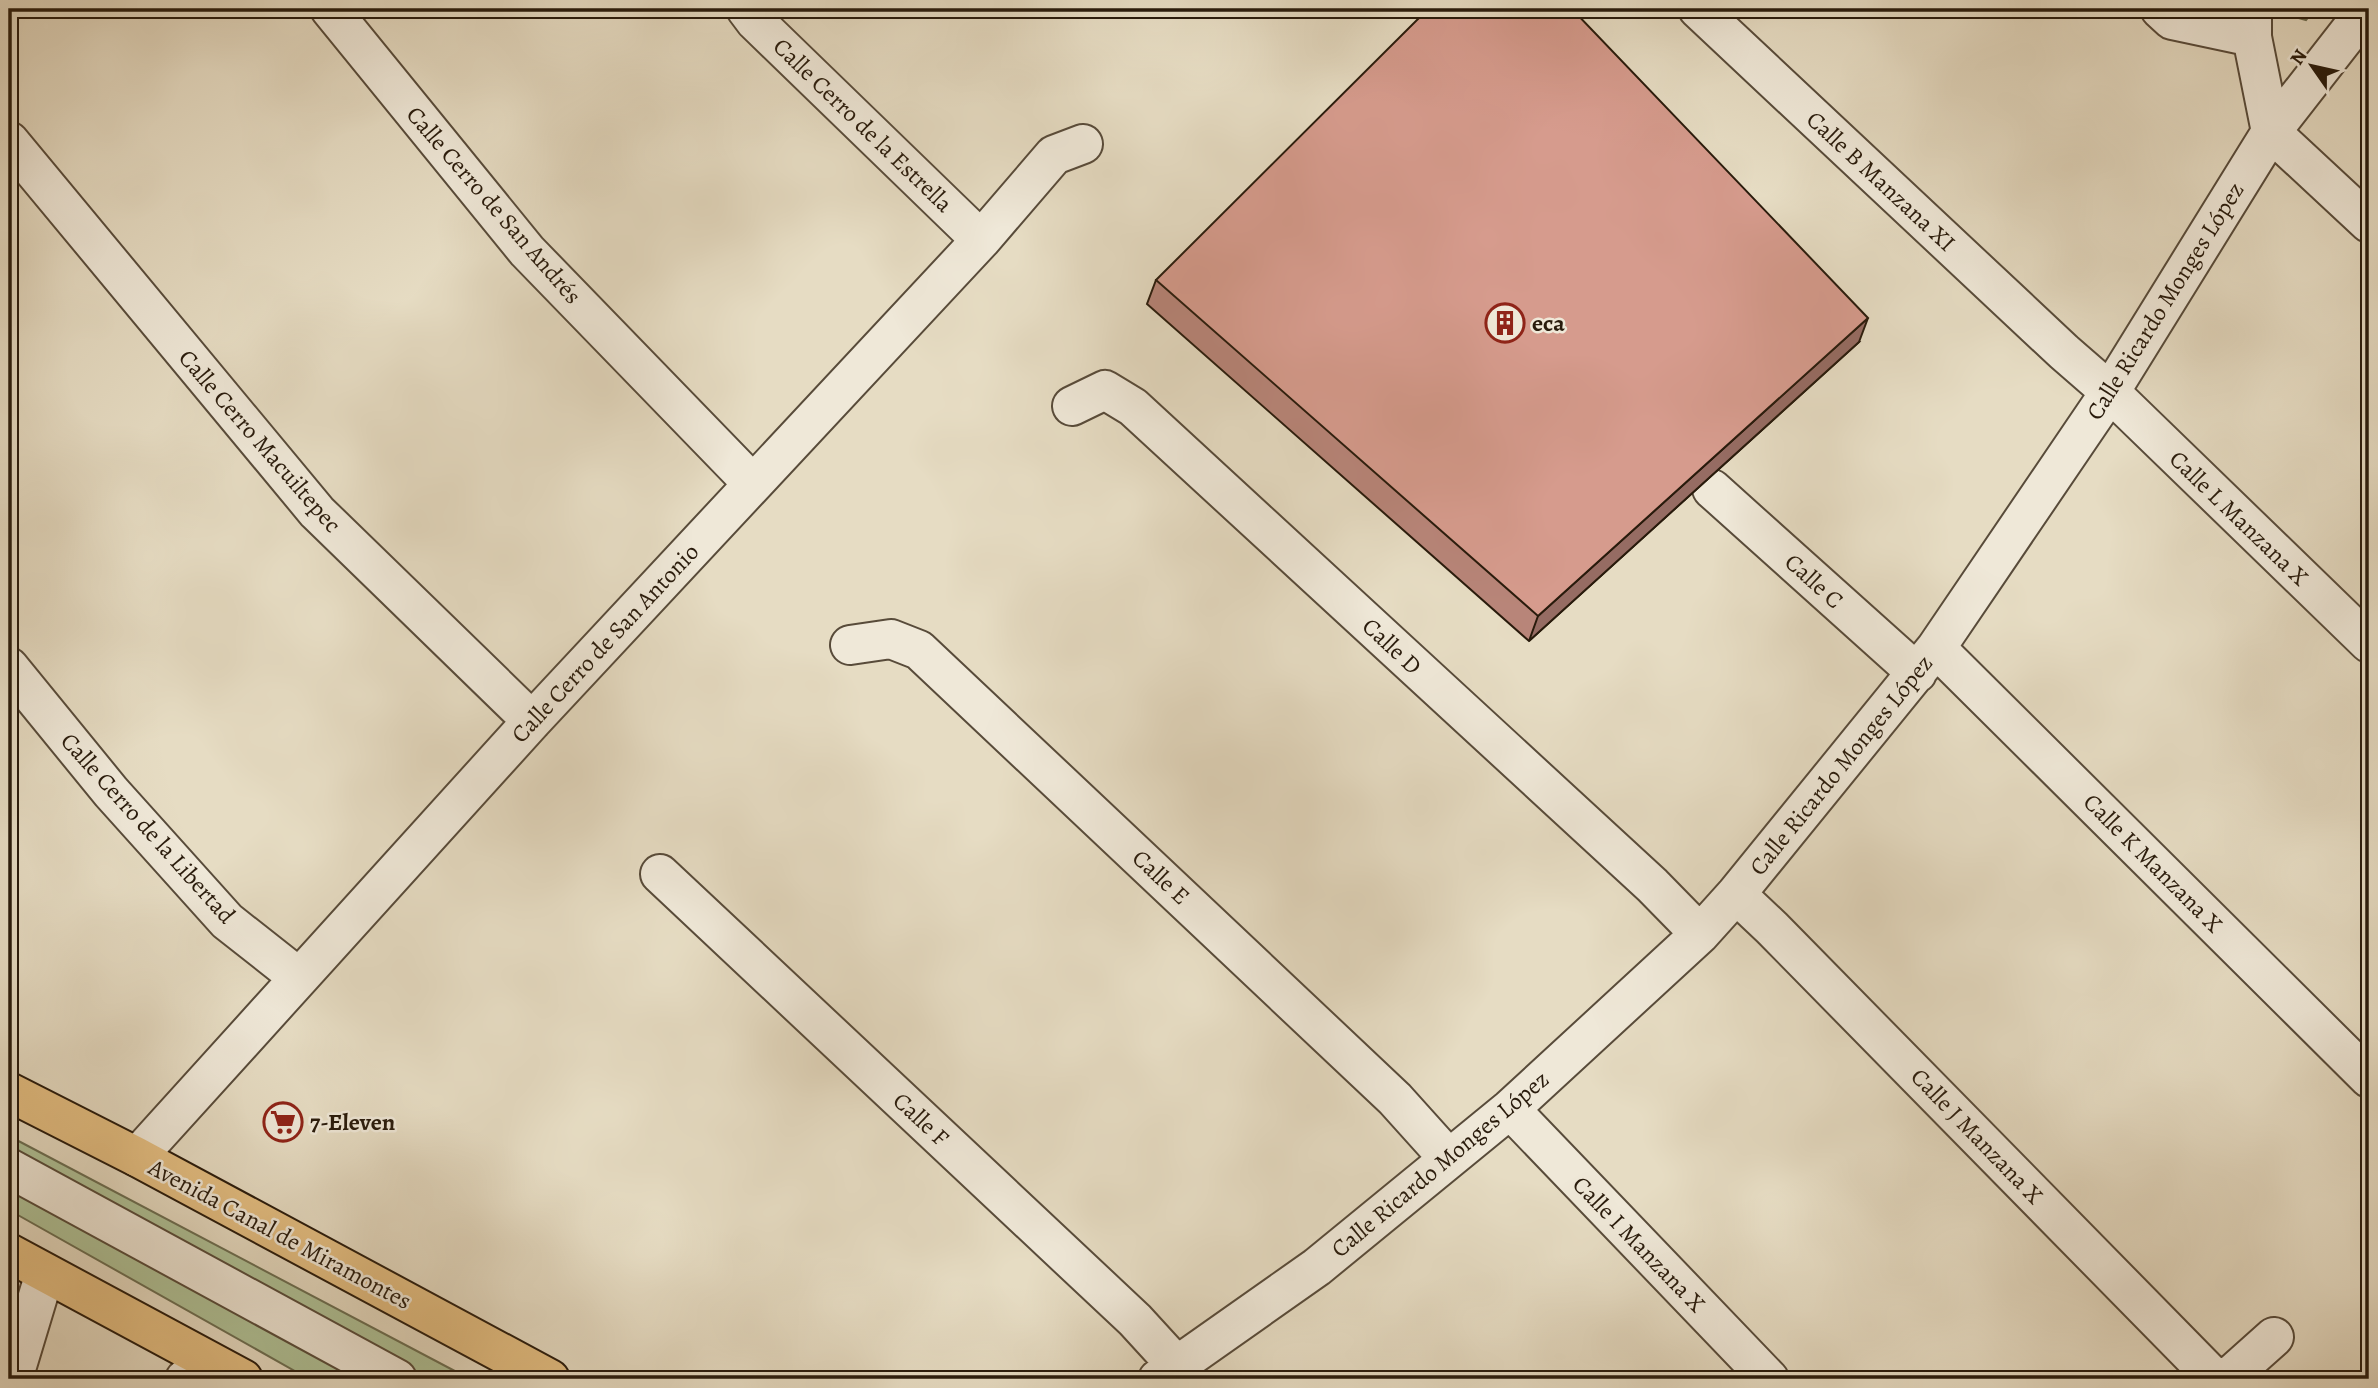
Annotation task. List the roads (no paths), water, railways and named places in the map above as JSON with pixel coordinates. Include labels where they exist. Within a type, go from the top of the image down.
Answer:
[{"type":"main road","name":"Avenida Canal de Miramontes","points":[[9,1092],[137,1157],[550,1379]]},
{"type":"main road","points":[[9,1252],[196,1370],[243,1379]]},
{"type":"street","name":"Calle Cerro de San Andrés","points":[[330,9],[527,251],[753,484]]},
{"type":"street","name":"Calle Cerro de la Estrella","points":[[746,9],[755,21],[981,240]]},
{"type":"street","name":"Calle B Manzana XI","points":[[1698,9],[2110,392]]},
{"type":"street","name":"Calle Ricardo Monges López","points":[[1168,1373],[1317,1267],[1510,1110],[1700,934],[1736,894],[1926,661],[2110,392],[2271,132],[2367,9]]},
{"type":"street","points":[[2166,15],[2252,23],[2271,132],[2369,223]]},
{"type":"street","name":"Calle Cerro Macuiltepec","points":[[9,141],[317,512],[532,721]]},
{"type":"street","name":"Calle Cerro de San Antonio","points":[[137,1157],[532,721],[981,240],[1054,155],[1083,144]]},
{"type":"street","name":"Calle D","points":[[1072,406],[1105,390],[1133,407],[1642,876],[1700,934]]},
{"type":"street","name":"Calle L Manzana X","points":[[2110,392],[2369,643]]},
{"type":"street","name":"Calle C","points":[[1712,489],[1926,661]]},
{"type":"street","name":"Calle E","points":[[850,645],[891,639],[919,650],[1395,1098],[1449,1159]]},
{"type":"street","name":"Calle K Manzana X","points":[[1926,661],[2369,1078]]},
{"type":"street","name":"Calle Cerro de la Libertad","points":[[9,667],[111,792],[228,921],[298,977]]},
{"type":"street","name":"Calle F","points":[[660,874],[1135,1320],[1168,1373]]},
{"type":"street","name":"Calle J Manzana X","points":[[1736,894],[1773,928],[2215,1379]]},
{"type":"street","name":"Calle I Manzana X","points":[[1510,1110],[1769,1379]]},
{"type":"street","points":[[9,1168],[397,1379]]},
{"type":"street","points":[[13,1379],[45,1273]]},
{"type":"street","points":[[2227,1379],[2274,1337]]},
{"type":"place","name":"eca","points":[[1505,323]]},
{"type":"place","name":"7-Eleven","points":[[283,1122]]}]
